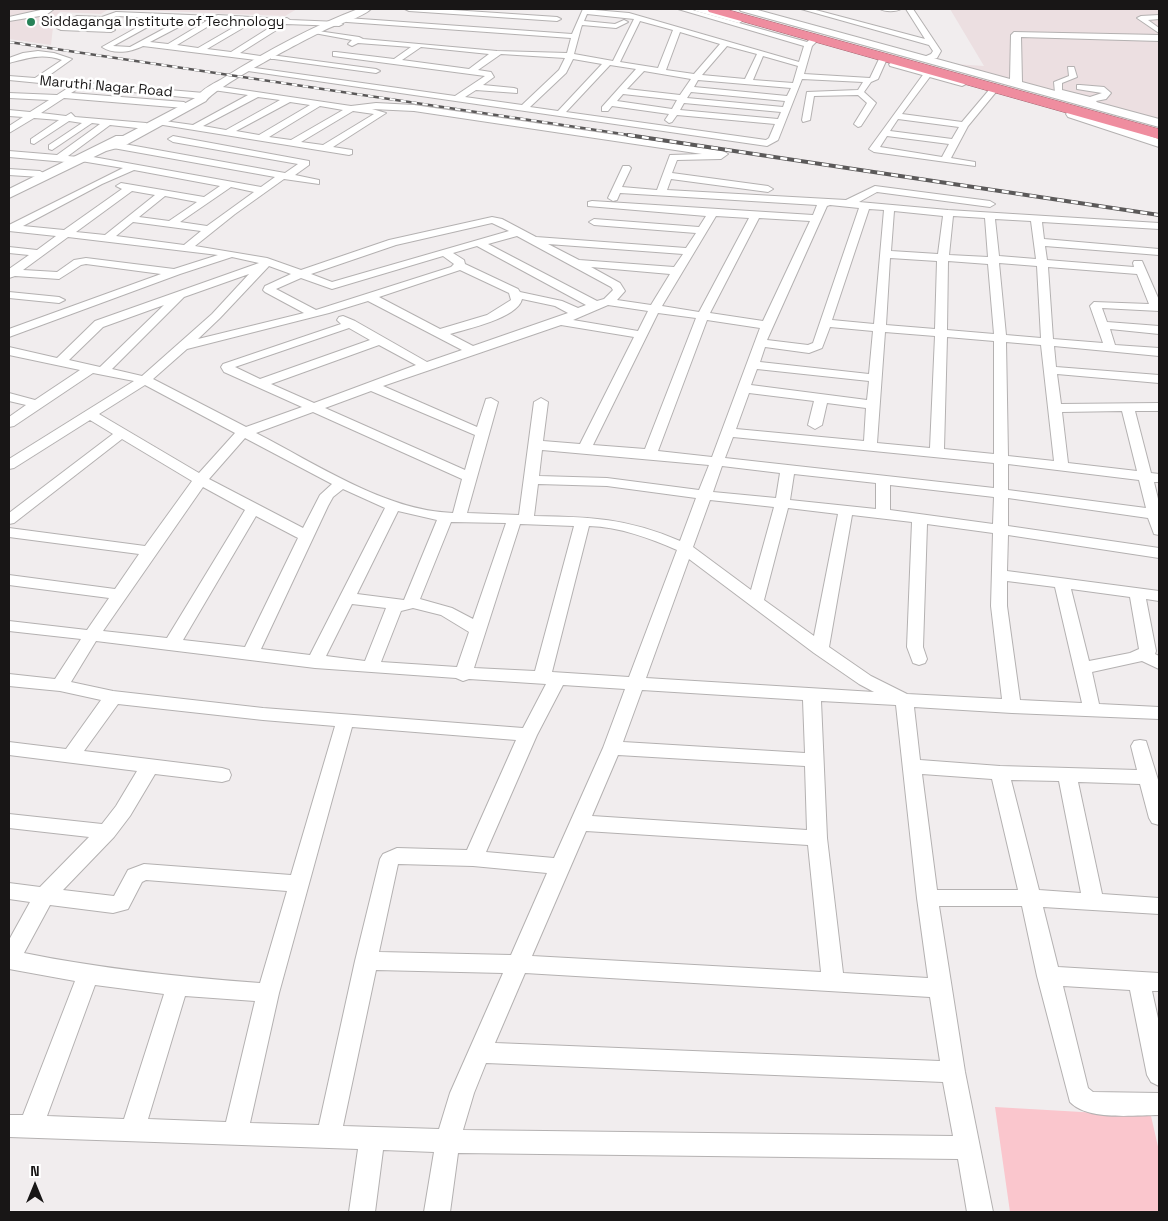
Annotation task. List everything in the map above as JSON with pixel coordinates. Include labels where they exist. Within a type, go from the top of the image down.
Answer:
[{"type":"highway","points":[[731,9],[1092,105],[1159,129]]},
{"type":"highway","points":[[709,12],[1159,134]]},
{"type":"street","points":[[9,19],[43,13],[50,9]]},
{"type":"street","points":[[9,113],[109,122],[133,123],[144,121],[203,96],[338,21],[374,9]]},
{"type":"street","points":[[409,9],[557,19]]},
{"type":"street","points":[[77,18],[103,19],[114,14],[338,21],[458,28],[577,29],[616,26],[631,9]]},
{"type":"street","points":[[682,9],[709,12],[811,43],[882,61],[1112,126],[1159,143]]},
{"type":"street","points":[[744,9],[834,35],[923,57],[936,54],[937,51],[910,9]]},
{"type":"street","points":[[751,9],[1016,84],[1031,83],[1092,105],[1159,123]]},
{"type":"street","points":[[805,9],[932,43]]},
{"type":"street","points":[[884,9],[897,9]]},
{"type":"street","points":[[365,11],[577,29]]},
{"type":"street","points":[[525,107],[563,71],[585,11],[624,18],[638,18],[802,65]]},
{"type":"street","points":[[668,26],[709,12]]},
{"type":"street","points":[[484,14],[494,19],[530,21]]},
{"type":"street","points":[[101,36],[132,15]]},
{"type":"street","points":[[164,16],[106,47],[128,50],[191,16]]},
{"type":"street","points":[[1159,17],[1141,18],[1159,31]]},
{"type":"street","points":[[169,47],[218,18]]},
{"type":"street","points":[[560,113],[612,62],[638,18]]},
{"type":"street","points":[[198,50],[253,19]]},
{"type":"street","points":[[232,55],[287,20]]},
{"type":"street","points":[[338,21],[368,32]]},
{"type":"street","points":[[269,58],[338,21]]},
{"type":"street","points":[[61,28],[111,30]]},
{"type":"street","points":[[447,38],[458,28]]},
{"type":"street","points":[[915,28],[924,30]]},
{"type":"street","points":[[661,71],[677,29]]},
{"type":"street","points":[[318,33],[358,38],[356,41]]},
{"type":"street","points":[[1016,84],[1016,35],[1030,33],[1159,38]]},
{"type":"street","points":[[1028,58],[1025,39],[1028,37],[1159,42]]},
{"type":"street","points":[[322,64],[356,41],[498,53],[570,56],[696,78],[796,86]]},
{"type":"street","points":[[372,54],[388,43]]},
{"type":"street","points":[[664,128],[688,89],[725,43]]},
{"type":"street","points":[[249,69],[766,143],[773,140],[796,86],[811,43]]},
{"type":"street","points":[[141,44],[389,72]]},
{"type":"street","points":[[396,62],[419,45]]},
{"type":"street","points":[[437,54],[445,49]]},
{"type":"street","points":[[450,69],[474,50]]},
{"type":"street","points":[[471,72],[498,53]]},
{"type":"street","points":[[746,83],[760,53]]},
{"type":"street","points":[[9,62],[18,55],[27,54],[57,56],[68,59],[9,101]]},
{"type":"street","points":[[336,54],[490,76],[458,98]]},
{"type":"street","points":[[422,66],[430,60]]},
{"type":"street","points":[[798,76],[874,80],[882,61]]},
{"type":"street","points":[[9,62],[28,65]]},
{"type":"street","points":[[9,130],[80,84],[81,74],[38,66]]},
{"type":"street","points":[[596,118],[642,68]]},
{"type":"street","points":[[1071,69],[1073,77],[1058,82],[1058,91],[1092,105]]},
{"type":"street","points":[[928,74],[874,148],[875,150],[972,164]]},
{"type":"street","name":"Maruthi Nagar Road","points":[[9,78],[203,96]]},
{"type":"street","points":[[387,88],[402,79]]},
{"type":"street","points":[[860,92],[868,81]]},
{"type":"street","points":[[475,86],[514,91]]},
{"type":"street","points":[[1080,87],[1101,89],[1107,93],[1092,105]]},
{"type":"street","points":[[216,88],[382,113],[325,148]]},
{"type":"street","points":[[688,89],[790,99]]},
{"type":"street","points":[[621,91],[786,110]]},
{"type":"street","points":[[806,120],[810,94],[860,92],[872,103],[858,124]]},
{"type":"street","points":[[945,160],[964,125],[992,92]]},
{"type":"street","points":[[9,94],[98,98],[184,105]]},
{"type":"street","points":[[149,152],[257,94]]},
{"type":"street","points":[[9,154],[62,162],[79,159],[160,122],[202,99],[203,96]]},
{"type":"street","points":[[34,140],[98,98]]},
{"type":"street","points":[[228,132],[289,99]]},
{"type":"street","points":[[610,103],[674,112],[781,122]]},
{"type":"street","points":[[260,138],[319,104]]},
{"type":"street","points":[[292,143],[352,108],[376,106],[414,108],[721,153],[724,155],[674,157],[661,193]]},
{"type":"street","points":[[9,139],[43,116]]},
{"type":"street","points":[[896,116],[964,125]]},
{"type":"street","points":[[52,146],[91,120]]},
{"type":"street","points":[[110,146],[144,121]]},
{"type":"street","points":[[9,194],[62,162],[109,122]]},
{"type":"street","points":[[160,122],[349,152]]},
{"type":"street","points":[[884,133],[955,142]]},
{"type":"street","points":[[173,139],[306,163],[262,190],[186,248]]},
{"type":"street","points":[[110,146],[316,182]]},
{"type":"street","points":[[79,159],[262,190]]},
{"type":"street","points":[[9,189],[62,162]]},
{"type":"street","points":[[10,228],[99,182],[133,167]]},
{"type":"street","points":[[609,205],[626,168]]},
{"type":"street","points":[[9,172],[40,174]]},
{"type":"street","points":[[666,175],[782,191],[804,200]]},
{"type":"street","points":[[99,182],[205,200]]},
{"type":"street","points":[[171,224],[229,184]]},
{"type":"street","points":[[10,273],[131,188]]},
{"type":"street","points":[[847,204],[874,189],[936,198],[1036,218],[1159,226]]},
{"type":"street","points":[[616,190],[804,200],[948,213],[990,210]]},
{"type":"street","points":[[107,238],[164,193]]},
{"type":"street","points":[[934,212],[936,198]]},
{"type":"street","points":[[437,1212],[448,1141],[462,1093],[612,748],[767,325],[816,218],[823,204],[826,203]]},
{"type":"street","points":[[592,204],[756,216],[816,218]]},
{"type":"street","points":[[760,343],[813,348],[818,345],[865,205]]},
{"type":"street","points":[[870,446],[889,207]]},
{"type":"street","points":[[990,210],[1000,338],[1001,493],[999,606],[1012,707]]},
{"type":"street","points":[[585,448],[655,308],[688,251],[713,213]]},
{"type":"street","points":[[937,452],[944,257],[948,213]]},
{"type":"street","points":[[650,454],[703,316],[756,216]]},
{"type":"street","points":[[1036,218],[1042,263],[1047,342],[1060,465]]},
{"type":"street","points":[[131,219],[209,229]]},
{"type":"street","points":[[426,366],[351,324],[269,290],[272,286],[301,274],[393,242],[492,220],[498,221],[519,232],[619,287],[617,294],[608,302]]},
{"type":"street","points":[[594,222],[702,230]]},
{"type":"street","points":[[10,228],[232,254],[301,274],[332,286],[351,302]]},
{"type":"street","points":[[332,286],[444,252],[519,232]]},
{"type":"street","points":[[532,239],[688,251]]},
{"type":"street","points":[[1039,242],[1159,252]]},
{"type":"street","points":[[479,243],[595,305]]},
{"type":"street","points":[[9,250],[39,253]]},
{"type":"street","points":[[1110,347],[1096,306],[1098,304],[1158,308],[1131,250]]},
{"type":"street","points":[[444,252],[460,262],[459,266]]},
{"type":"street","points":[[9,333],[176,272],[232,254]]},
{"type":"street","points":[[885,254],[1142,271]]},
{"type":"street","points":[[10,273],[59,276],[78,262],[86,261],[176,272]]},
{"type":"street","points":[[574,262],[677,271]]},
{"type":"street","points":[[60,362],[99,324],[265,263]]},
{"type":"street","points":[[9,465],[145,380],[216,316],[265,263]]},
{"type":"street","points":[[459,266],[508,287],[517,295],[558,303],[578,313]]},
{"type":"street","points":[[182,346],[320,312],[455,269],[459,266]]},
{"type":"street","points":[[9,423],[36,404],[97,370],[183,293]]},
{"type":"street","points":[[9,295],[59,300]]},
{"type":"street","points":[[440,333],[503,311],[517,301],[517,295]]},
{"type":"street","points":[[368,296],[473,351]]},
{"type":"street","points":[[60,685],[148,551],[200,480],[229,446],[243,433],[426,366],[560,321],[595,305],[608,302],[767,325]]},
{"type":"street","points":[[560,321],[642,335]]},
{"type":"street","points":[[826,323],[1159,352]]},
{"type":"street","points":[[351,324],[227,367],[228,370],[470,477]]},
{"type":"street","points":[[1103,325],[1159,330]]},
{"type":"street","points":[[258,384],[382,340]]},
{"type":"street","points":[[9,351],[145,380],[341,483],[393,506],[452,517],[584,521],[623,526],[654,535],[685,548],[820,649],[865,680],[904,700]]},
{"type":"street","points":[[752,365],[875,378]]},
{"type":"street","points":[[1050,370],[1159,379]]},
{"type":"street","points":[[371,386],[481,433]]},
{"type":"street","points":[[743,388],[873,405]]},
{"type":"street","points":[[9,397],[36,404]]},
{"type":"street","points":[[815,425],[821,399]]},
{"type":"street","points":[[371,667],[403,604],[452,517],[470,477],[491,402]]},
{"type":"street","points":[[463,674],[533,480],[541,402]]},
{"type":"street","points":[[1054,408],[1159,407]]},
{"type":"street","points":[[1128,408],[1153,478],[1155,514],[1159,531]]},
{"type":"street","points":[[88,414],[200,480],[306,536]]},
{"type":"street","points":[[728,432],[1060,465],[1153,478]]},
{"type":"street","points":[[9,520],[122,433]]},
{"type":"street","points":[[536,444],[650,454],[1001,493],[1155,514]]},
{"type":"street","points":[[756,602],[782,504],[788,470]]},
{"type":"street","points":[[533,480],[607,482],[782,504],[920,518],[1000,528],[1159,553]]},
{"type":"street","points":[[882,480],[883,514]]},
{"type":"street","points":[[250,655],[327,495],[341,483]]},
{"type":"street","points":[[316,662],[393,506]]},
{"type":"street","points":[[171,646],[254,509]]},
{"type":"street","points":[[820,649],[846,510]]},
{"type":"street","points":[[919,659],[915,647],[920,518]]},
{"type":"street","points":[[473,858],[528,735],[549,679],[584,521]]},
{"type":"street","points":[[9,532],[148,551]]},
{"type":"street","points":[[999,575],[1159,596]]},
{"type":"street","points":[[9,580],[119,594]]},
{"type":"street","points":[[1062,583],[1092,710]]},
{"type":"street","points":[[1082,668],[1144,655],[1148,651],[1137,594]]},
{"type":"street","points":[[348,598],[438,607],[458,616],[478,630]]},
{"type":"street","points":[[9,626],[316,662],[463,674],[1012,707],[1159,713]]},
{"type":"street","points":[[1144,655],[1159,663]]},
{"type":"street","points":[[9,680],[60,685],[113,697],[344,722],[528,735]]},
{"type":"street","points":[[812,695],[817,838],[833,981]]},
{"type":"street","points":[[70,756],[113,697]]},
{"type":"street","points":[[904,700],[927,898],[940,988],[953,1072],[980,1212]]},
{"type":"street","points":[[236,1134],[268,993],[344,722]]},
{"type":"street","points":[[1140,746],[1159,818]]},
{"type":"street","points":[[612,748],[814,760]]},
{"type":"street","points":[[9,749],[222,776]]},
{"type":"street","points":[[912,766],[1000,773],[1148,777]]},
{"type":"street","points":[[148,768],[123,811],[107,832],[44,896],[9,959],[88,975],[177,986],[268,993]]},
{"type":"street","points":[[1000,773],[1078,1094],[1083,1099],[1091,1102],[1159,1104]]},
{"type":"street","points":[[1067,774],[1094,902]]},
{"type":"street","points":[[9,821],[107,832]]},
{"type":"street","points":[[580,823],[817,838]]},
{"type":"street","points":[[329,1137],[366,960],[390,859],[397,856],[473,858],[561,867]]},
{"type":"street","points":[[9,891],[117,905],[121,903],[135,876],[144,872],[298,884]]},
{"type":"street","points":[[927,898],[1030,898],[1159,906]]},
{"type":"street","points":[[366,960],[519,964],[940,988]]},
{"type":"street","points":[[88,975],[20,1126],[448,1141],[968,1148]]},
{"type":"street","points":[[1048,976],[1149,982],[1159,1075]]},
{"type":"street","points":[[133,1130],[177,986]]},
{"type":"street","points":[[480,1053],[953,1072]]},
{"type":"street","points":[[362,1212],[372,1138]]},
{"type":"shaded area","name":"Siddaganga Institute of Technology","points":[[9,9],[109,9],[101,14],[60,12],[54,18],[51,45],[9,39]]},
{"type":"shaded area","points":[[109,9],[297,9],[285,16]]},
{"type":"shaded area","points":[[950,9],[1159,9],[1159,122],[955,64],[984,66]]},
{"type":"shaded area","points":[[995,1107],[1151,1116],[1159,1151],[1159,1212],[1010,1212]]},
{"type":"railway","points":[[9,42],[636,136]]},
{"type":"railway","points":[[628,135],[1159,215]]},
{"type":"place","name":"Siddaganga Institute of Technology","points":[[31,22]]}]
